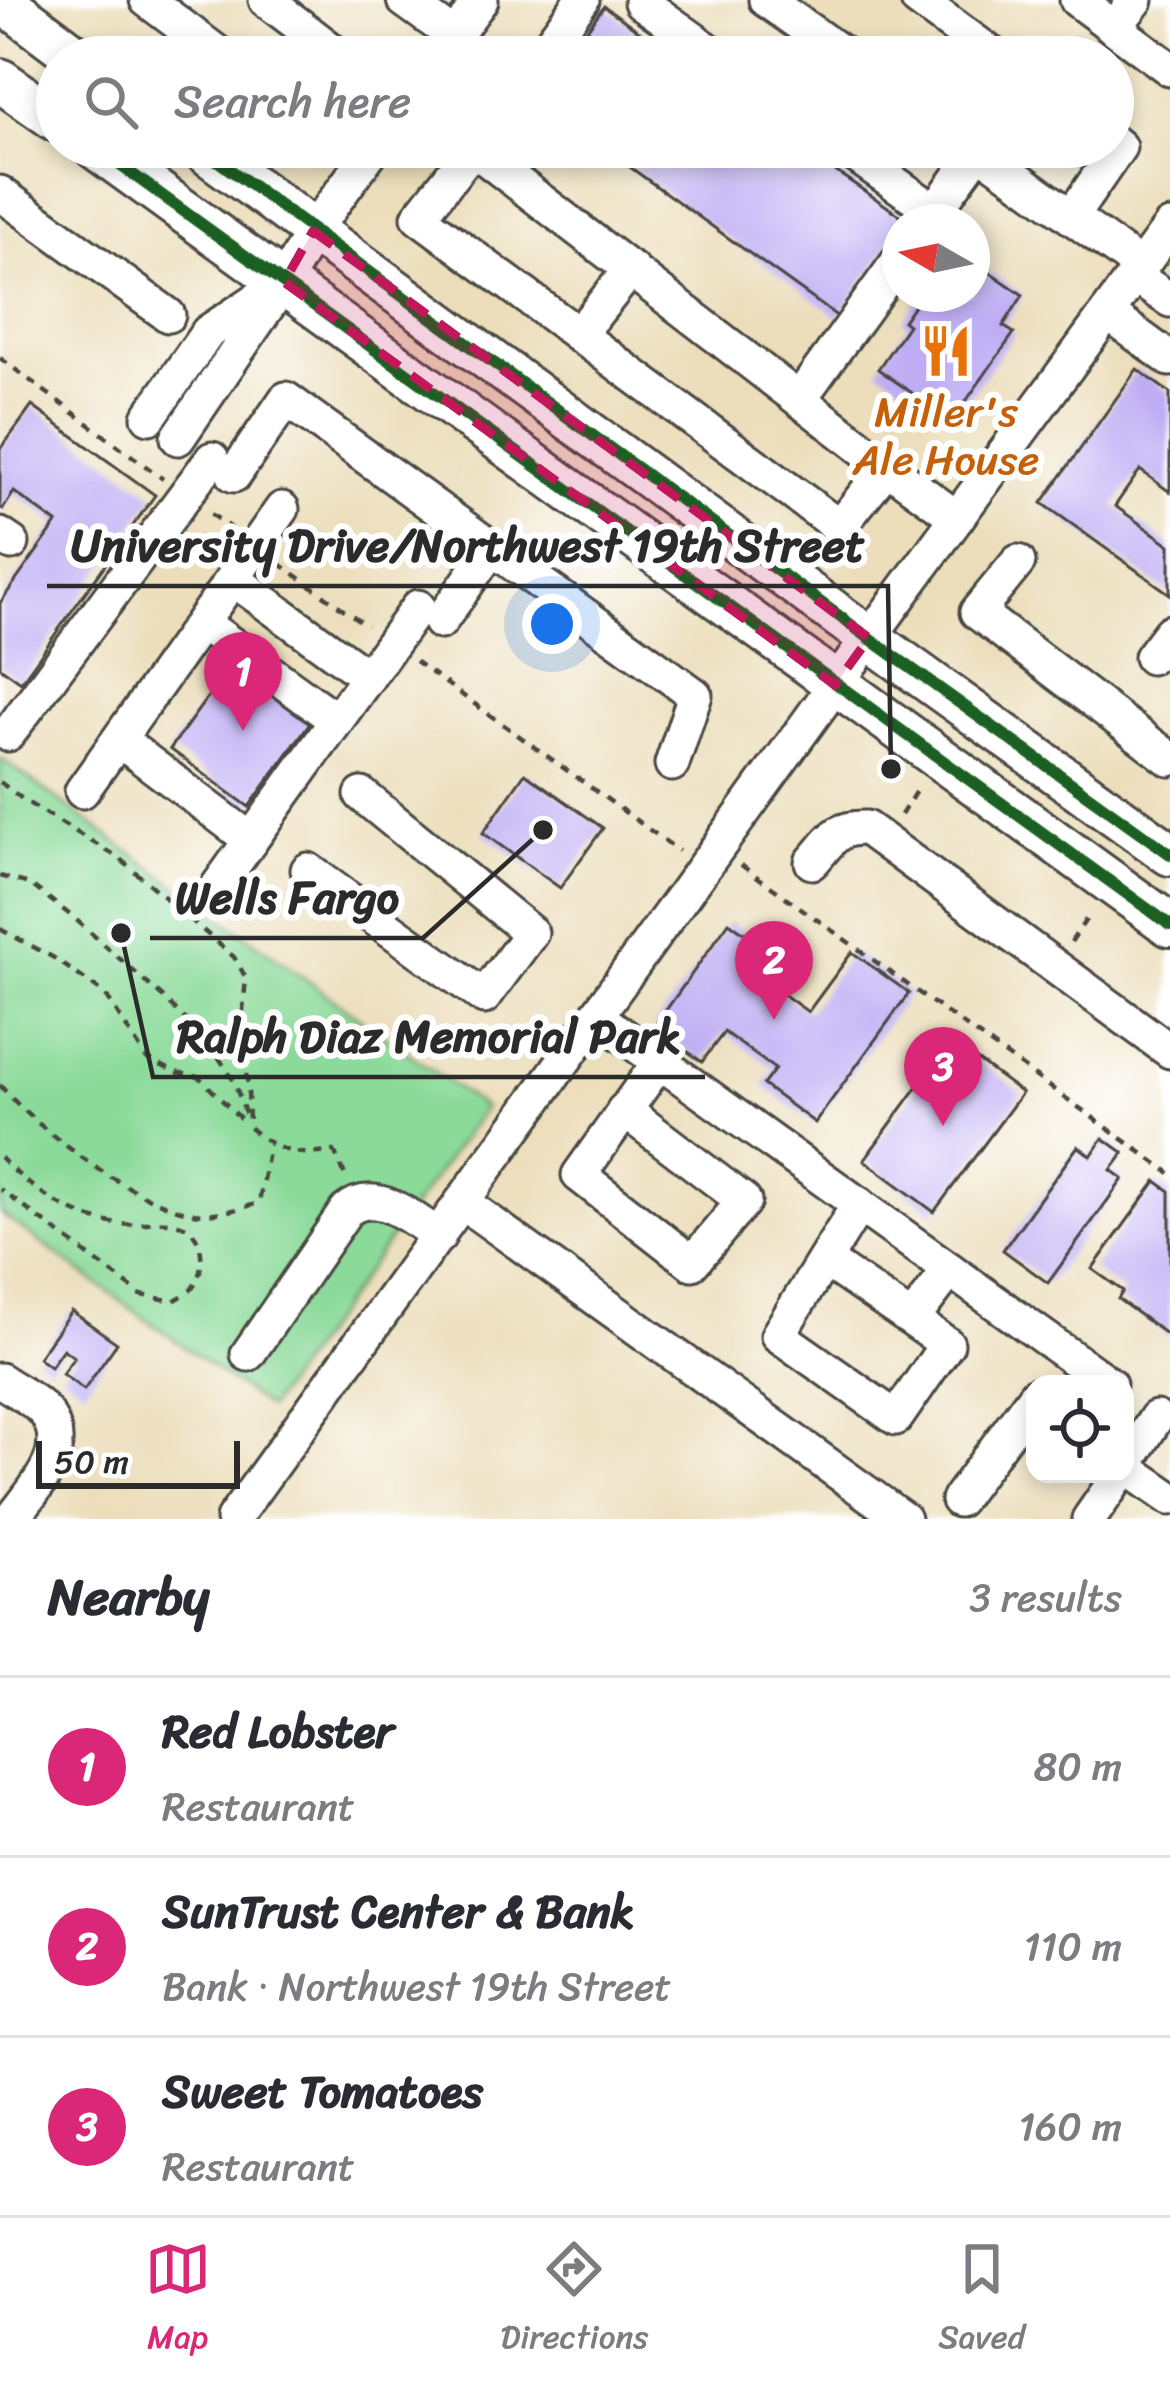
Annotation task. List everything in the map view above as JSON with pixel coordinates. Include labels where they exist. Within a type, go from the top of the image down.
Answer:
[{"type":"main road","points":[[1,0],[49,36]]},
{"type":"main road","points":[[0,80],[36,105]]},
{"type":"main road","points":[[124,168],[1170,926]]},
{"type":"main road","points":[[227,168],[1170,854]]},
{"type":"street","points":[[146,0],[195,36]]},
{"type":"street","points":[[266,0],[313,36]]},
{"type":"street","points":[[404,0],[437,36]]},
{"type":"street","points":[[555,36],[582,0]]},
{"type":"street","points":[[643,0],[689,36]]},
{"type":"street","points":[[766,0],[817,36]]},
{"type":"street","points":[[918,0],[967,36]]},
{"type":"street","points":[[1077,0],[1125,36]]},
{"type":"street","points":[[1114,28],[1136,0]]},
{"type":"street","points":[[453,36],[478,1]]},
{"type":"street","points":[[1134,43],[1170,69]]},
{"type":"street","points":[[178,438],[359,168]]},
{"type":"street","points":[[457,168],[419,217],[839,527],[886,467]]},
{"type":"street","points":[[499,168],[957,518]]},
{"type":"street","points":[[870,168],[914,204]]},
{"type":"street","points":[[939,204],[963,168]]},
{"type":"street","points":[[1003,168],[1170,299]]},
{"type":"street","points":[[1071,217],[1105,168]]},
{"type":"street","points":[[0,193],[167,315]]},
{"type":"street","points":[[233,1519],[1170,226]]},
{"type":"street","points":[[578,334],[631,269]]},
{"type":"street","points":[[149,416],[208,332],[284,282]]},
{"type":"street","points":[[800,398],[882,284]]},
{"type":"street","points":[[1107,313],[1170,358]]},
{"type":"street","points":[[8,734],[185,495],[223,467],[286,399],[694,695],[672,764]]},
{"type":"street","points":[[82,791],[282,509]]},
{"type":"street","points":[[218,886],[392,644],[429,614],[492,548]]},
{"type":"street","points":[[1018,562],[977,613],[1170,759]]},
{"type":"street","points":[[232,579],[368,677]]},
{"type":"street","points":[[202,622],[336,720]]},
{"type":"street","points":[[119,740],[251,840]]},
{"type":"street","points":[[308,870],[484,997],[531,933],[362,795]]},
{"type":"street","points":[[812,862],[847,827],[866,828],[1170,1051]]},
{"type":"street","points":[[596,1016],[1096,1375]]},
{"type":"street","points":[[624,1109],[743,1201],[692,1262],[579,1175],[624,1109],[660,1061]]},
{"type":"street","points":[[248,1354],[346,1211],[357,1202],[369,1199],[392,1206],[439,1236]]},
{"type":"street","points":[[462,1202],[902,1519]]},
{"type":"street","points":[[825,1260],[947,1344],[896,1418],[778,1335],[859,1204]]},
{"type":"street","points":[[913,1318],[950,1270]]},
{"type":"street","points":[[1050,1375],[1066,1353]]},
{"type":"street","points":[[0,1380],[46,1413],[57,1441],[48,1468],[12,1519]]},
{"type":"street","points":[[1134,1402],[1163,1423],[1134,1457]]},
{"type":"street","points":[[958,1501],[1026,1407]]},
{"type":"street","points":[[1134,1475],[1170,1498]]},
{"type":"street","points":[[1089,1519],[1114,1483]]},
{"type":"path","points":[[0,358],[703,868]]},
{"type":"path","points":[[0,782],[119,858],[234,957],[246,978],[240,1042],[249,1127]]},
{"type":"path","points":[[895,825],[919,786]]},
{"type":"path","points":[[737,861],[1170,1173]]},
{"type":"path","points":[[0,876],[31,884],[73,917],[210,1044],[234,1081],[249,1127]]},
{"type":"path","points":[[1071,942],[1092,911]]},
{"type":"path","points":[[0,928],[105,994],[146,1058],[200,1078],[269,1145],[307,1155],[334,1151],[357,1202]]},
{"type":"path","points":[[0,1084],[72,1152],[164,1205],[197,1214],[259,1203],[269,1145]]},
{"type":"path","points":[[0,1157],[51,1201],[86,1216],[122,1225],[163,1221],[187,1227],[200,1242],[201,1268],[192,1288],[174,1301],[141,1294],[0,1189]]},
{"type":"highlighted area","points":[[313,231],[521,384],[869,638],[835,685],[284,282]]},
{"type":"green space","points":[[0,758],[484,1108],[268,1408],[0,1213]]},
{"type":"building","points":[[604,6],[646,36],[582,36]]},
{"type":"building","points":[[631,168],[831,168],[884,204],[882,255],[838,317]]},
{"type":"building","name":"Miller's Ale House","points":[[990,272],[1023,295],[1003,326],[1014,333],[952,421],[878,369],[908,325],[903,321],[909,312],[990,312]]},
{"type":"building","points":[[1137,369],[1170,393],[1170,492],[1140,470],[1115,506],[1170,545],[1170,594],[1042,503]]},
{"type":"building","points":[[32,406],[155,495],[21,682],[0,667],[0,603],[57,523],[14,492],[0,507],[0,450]]},
{"type":"building","points":[[238,655],[317,713],[249,807],[170,749]]},
{"type":"building","points":[[525,773],[603,828],[560,888],[483,833]]},
{"type":"building","points":[[729,922],[778,957],[762,979],[808,1012],[852,952],[909,993],[815,1123],[763,1085],[775,1069],[724,1032],[702,1062],[654,1027]]},
{"type":"building","points":[[951,1041],[1022,1093],[934,1212],[864,1160]]},
{"type":"building","points":[[1103,1138],[1124,1153],[1111,1170],[1123,1179],[1048,1283],[1003,1250],[1078,1146],[1091,1156]]},
{"type":"building","points":[[1156,1181],[1170,1191],[1170,1337],[1118,1299],[1123,1291],[1092,1269]]},
{"type":"building","points":[[71,1311],[117,1343],[84,1390],[62,1374],[74,1357],[63,1349],[50,1367],[38,1358]]},
{"type":"cycle path","points":[[124,168],[1170,925]]},
{"type":"cycle path","points":[[228,168],[1170,854]]},
{"type":"place","name":"Miller's Ale House","points":[[946,351]]},
{"type":"place","name":"Red Lobster","points":[[243,731]]},
{"type":"place","name":"University Drive/Northwest 19th Street","points":[[891,769]]},
{"type":"place","name":"Wells Fargo","points":[[543,830]]},
{"type":"place","name":"Ralph Diaz Memorial Park","points":[[121,933]]},
{"type":"place","name":"SunTrust Center & Bank","points":[[774,1020]]},
{"type":"place","name":"Sweet Tomatoes","points":[[943,1126]]}]
